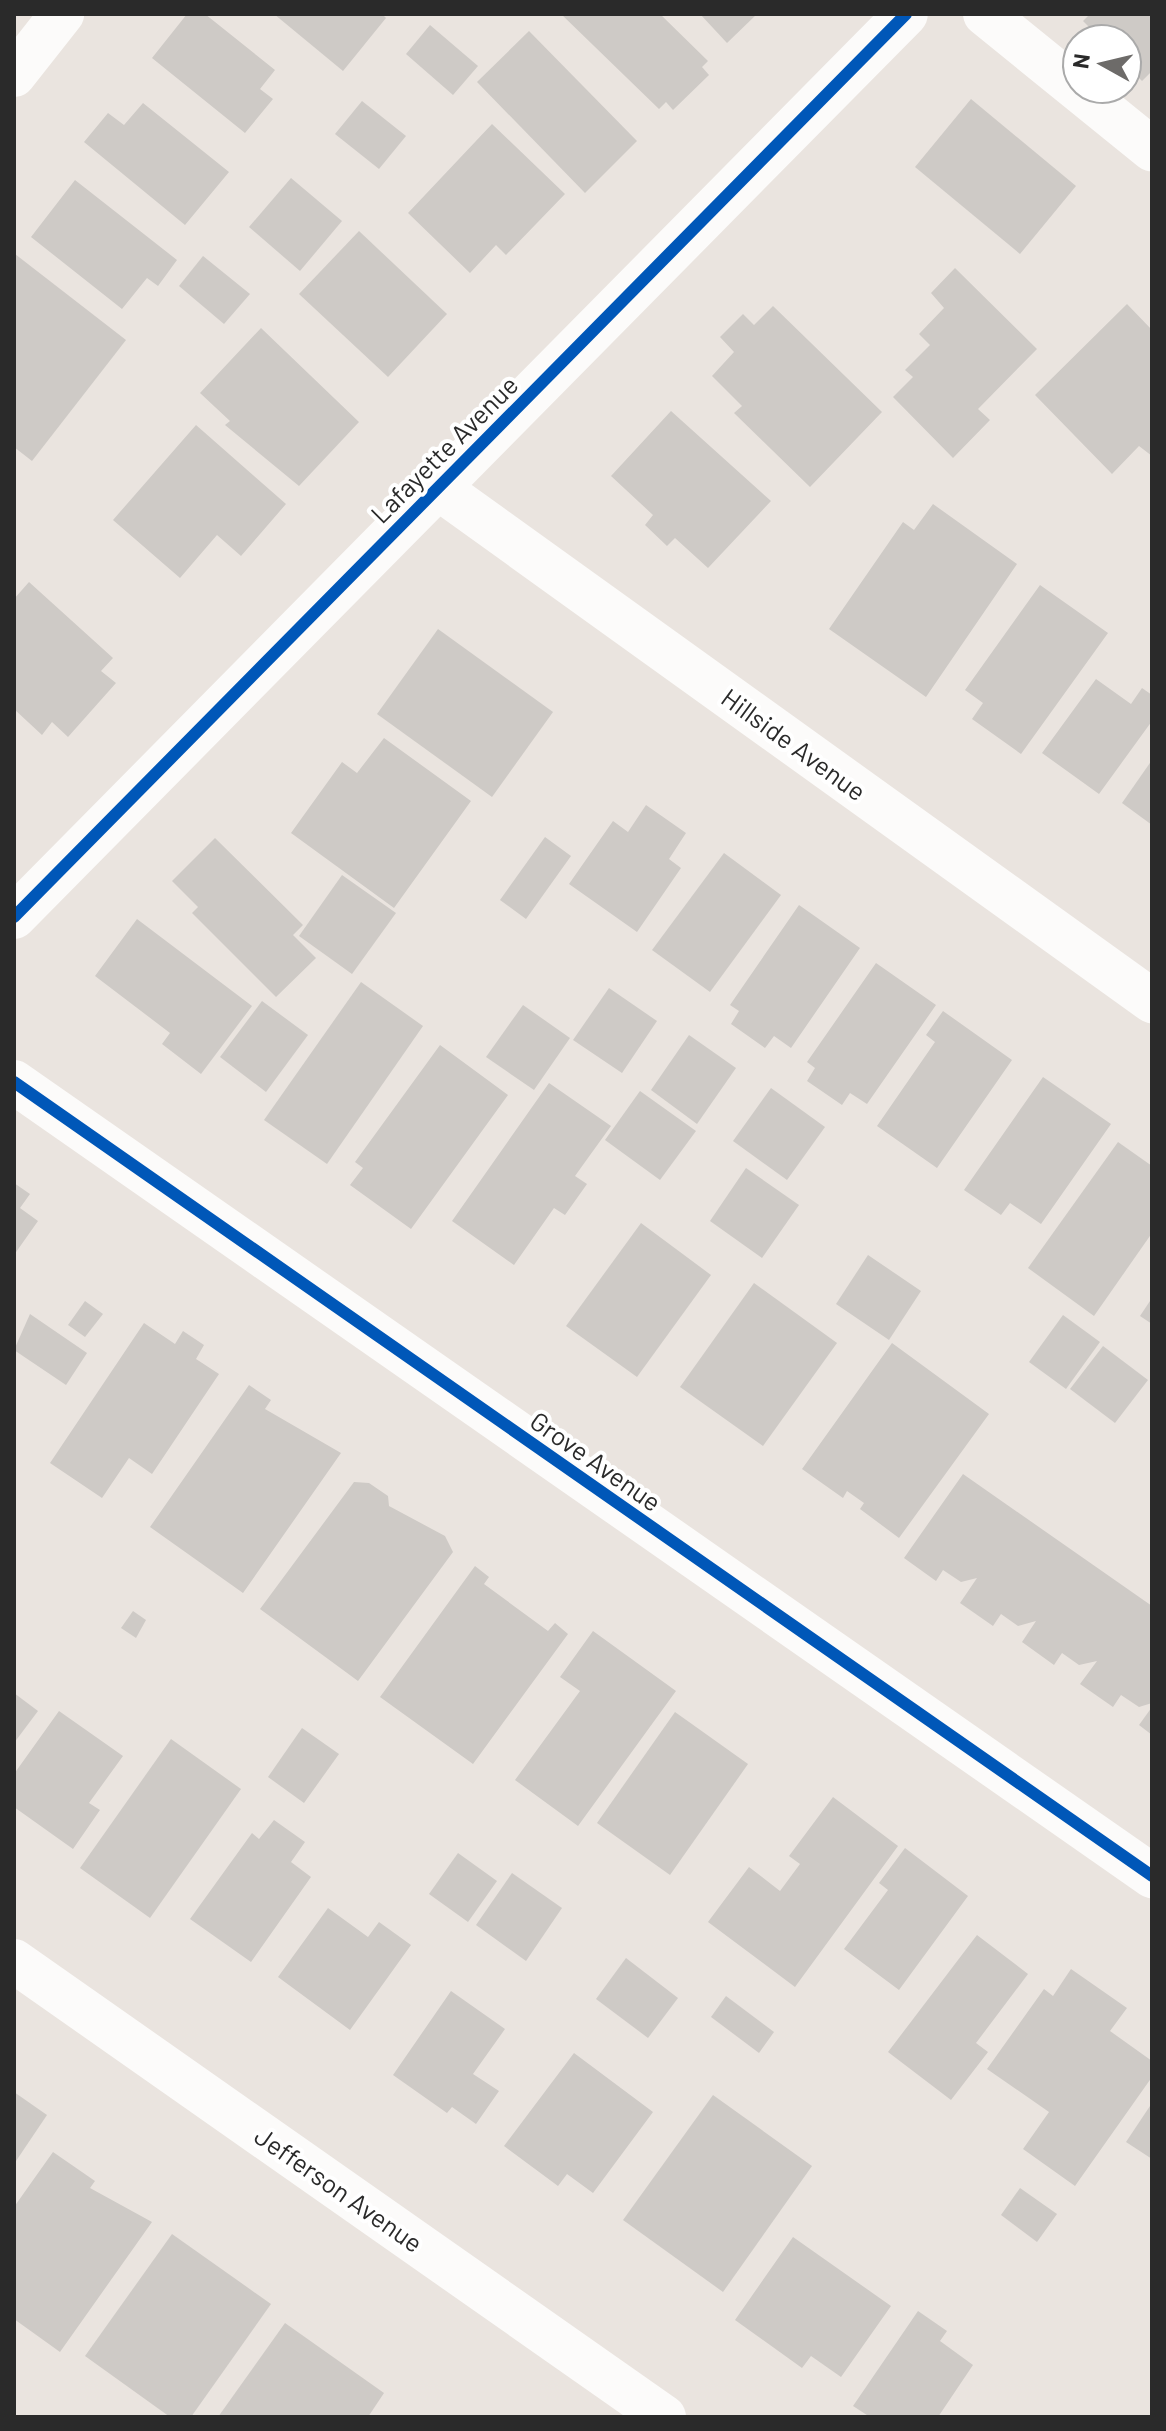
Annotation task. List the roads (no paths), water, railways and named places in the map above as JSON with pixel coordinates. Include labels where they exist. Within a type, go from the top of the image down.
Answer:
[{"type":"street","points":[[14,75],[62,14]]},
{"type":"street","name":"Lafayette Avenue","points":[[14,917],[906,14]]},
{"type":"street","points":[[985,14],[1152,149]]},
{"type":"street","name":"Hillside Avenue","points":[[437,487],[1152,1001]]},
{"type":"street","name":"Grove Avenue","points":[[14,1082],[1152,1876]]},
{"type":"street","name":"Jefferson Avenue","points":[[14,1961],[664,2417]]}]
